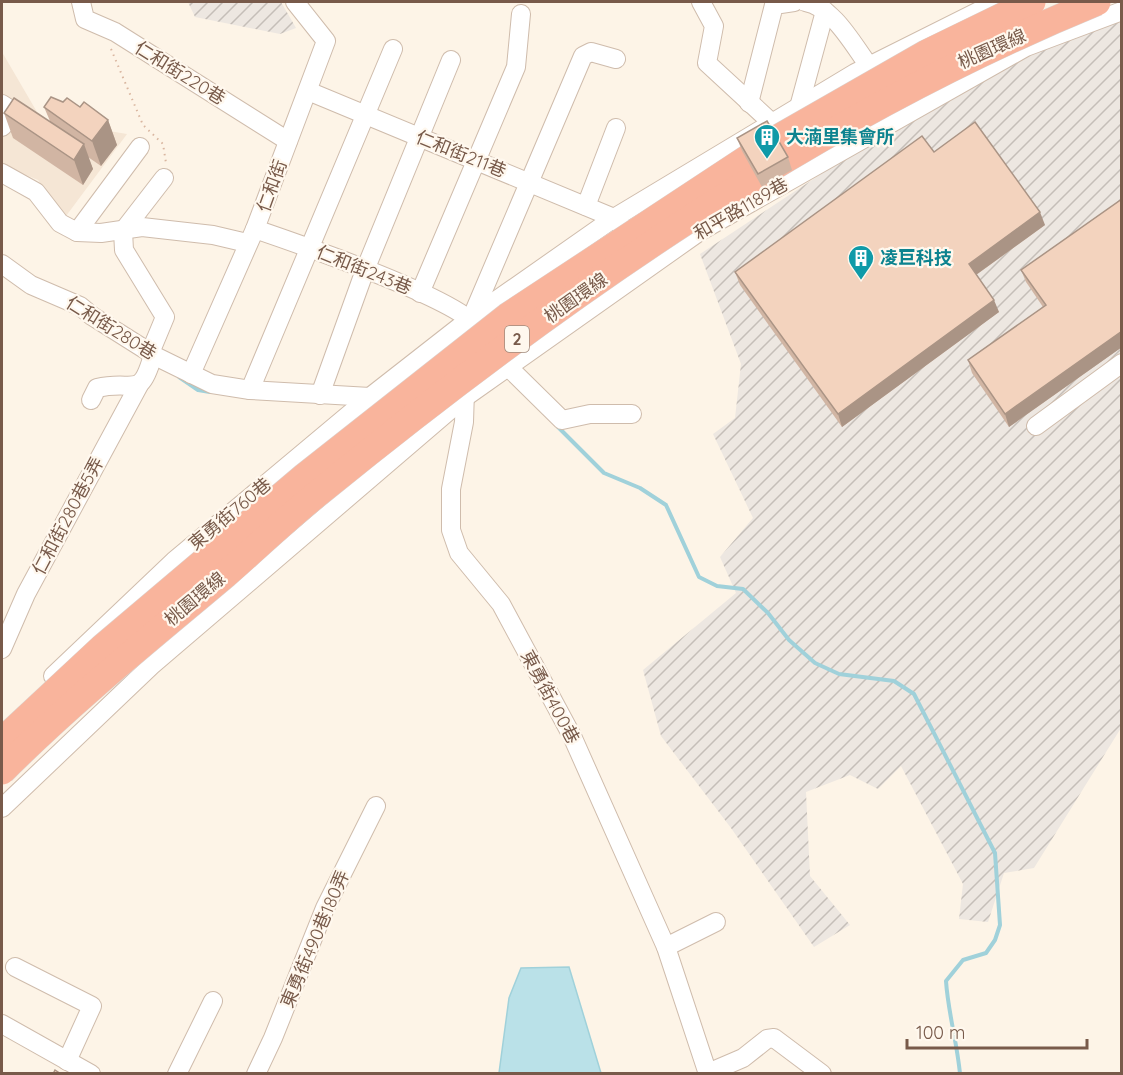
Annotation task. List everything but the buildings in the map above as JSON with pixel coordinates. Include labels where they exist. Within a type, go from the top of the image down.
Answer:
[{"type":"highway","name":"桃園環線","points":[[2,741],[103,647],[305,476],[508,316],[780,137],[927,53],[1032,2]]},
{"type":"highway","name":"桃園環線","points":[[2,771],[118,662],[319,492],[521,335],[658,241],[803,150],[935,75],[1097,2]]},
{"type":"street","name":"仁和街220巷","points":[[81,2],[85,19],[115,32],[288,141]]},
{"type":"street","name":"仁和街","points":[[191,374],[251,236],[326,41],[295,2]]},
{"type":"street","points":[[701,2],[714,26],[707,63],[772,123]]},
{"type":"street","points":[[749,103],[774,5],[794,2]]},
{"type":"street","points":[[805,2],[818,4],[869,66]]},
{"type":"street","points":[[471,318],[614,218],[772,123],[869,66],[997,2]]},
{"type":"street","points":[[799,107],[825,11]]},
{"type":"street","name":"和平路1189巷","points":[[2,808],[151,666],[464,398],[699,232],[1026,47],[1122,11]]},
{"type":"street","points":[[420,293],[516,67],[521,14]]},
{"type":"street","points":[[250,390],[393,49]]},
{"type":"street","points":[[471,318],[583,56],[591,52],[616,59]]},
{"type":"street","points":[[320,394],[365,270],[452,60]]},
{"type":"street","name":"仁和街211巷","points":[[308,91],[614,218]]},
{"type":"street","points":[[2,127],[8,109],[48,133]]},
{"type":"street","points":[[586,206],[616,128]]},
{"type":"street","points":[[2,173],[36,192],[60,223],[77,232],[140,147]]},
{"type":"street","points":[[123,231],[164,178]]},
{"type":"street","points":[[614,218],[656,263]]},
{"type":"street","name":"仁和街243巷","points":[[77,232],[123,231],[142,227],[251,236],[310,248],[420,293],[471,318]]},
{"type":"street","name":"仁和街280巷5弄","points":[[2,649],[26,594],[139,385],[146,379],[165,317],[124,250],[123,231]]},
{"type":"street","name":"仁和街280巷","points":[[2,264],[31,285],[80,306],[152,354],[212,384],[250,390],[370,397]]},
{"type":"street","points":[[471,318],[507,368],[562,420],[590,414],[632,414]]},
{"type":"street","name":"東勇街760巷","points":[[2,725],[174,561],[370,397],[471,318]]},
{"type":"street","name":"東勇街400巷","points":[[471,318],[464,422],[451,489],[451,530],[459,553],[501,604],[572,736],[618,834],[666,947],[708,1073]]},
{"type":"street","points":[[1036,426],[1122,363]]},
{"type":"street","points":[[91,400],[97,388],[139,385]]},
{"type":"street","points":[[109,621],[151,666]]},
{"type":"street","name":"東勇街490巷180弄","points":[[256,1074],[326,908],[376,806]]},
{"type":"street","points":[[666,947],[716,922]]},
{"type":"street","points":[[15,967],[92,1006],[67,1061]]},
{"type":"street","points":[[177,1074],[213,1001]]},
{"type":"street","points":[[2,1024],[91,1074]]},
{"type":"street","points":[[708,1073],[743,1058],[767,1039],[774,1038],[822,1074]]},
{"type":"path","points":[[103,28],[143,125],[162,144],[166,161],[164,178]]},
{"type":"shaded area","points":[[188,2],[281,2],[296,28],[280,34],[195,17]]},
{"type":"shaded area","points":[[1121,14],[1121,728],[1034,868],[1004,873],[988,922],[959,919],[963,884],[901,766],[878,789],[850,775],[806,792],[810,876],[850,925],[814,947],[731,828],[661,736],[643,670],[736,593],[720,557],[753,518],[713,434],[735,418],[741,364],[700,254],[933,100]]},
{"type":"shaded area","points":[[2,52],[37,112],[49,121],[127,134],[66,216],[38,180],[2,165]]},
{"type":"water","points":[[569,967],[601,1073],[499,1073],[509,998],[521,968]]},
{"type":"waterway","points":[[179,377],[198,390],[210,392]]},
{"type":"waterway","points":[[558,427],[604,473],[640,488],[666,505],[699,577],[717,586],[743,589],[768,613],[789,640],[815,663],[839,674],[894,681],[914,694],[995,853],[1000,925],[995,940],[986,953],[963,960],[946,981],[960,1074]]},
{"type":"place","name":"大湳里集會所","points":[[767,160]]},
{"type":"place","name":"凌巨科技","points":[[861,281]]}]
